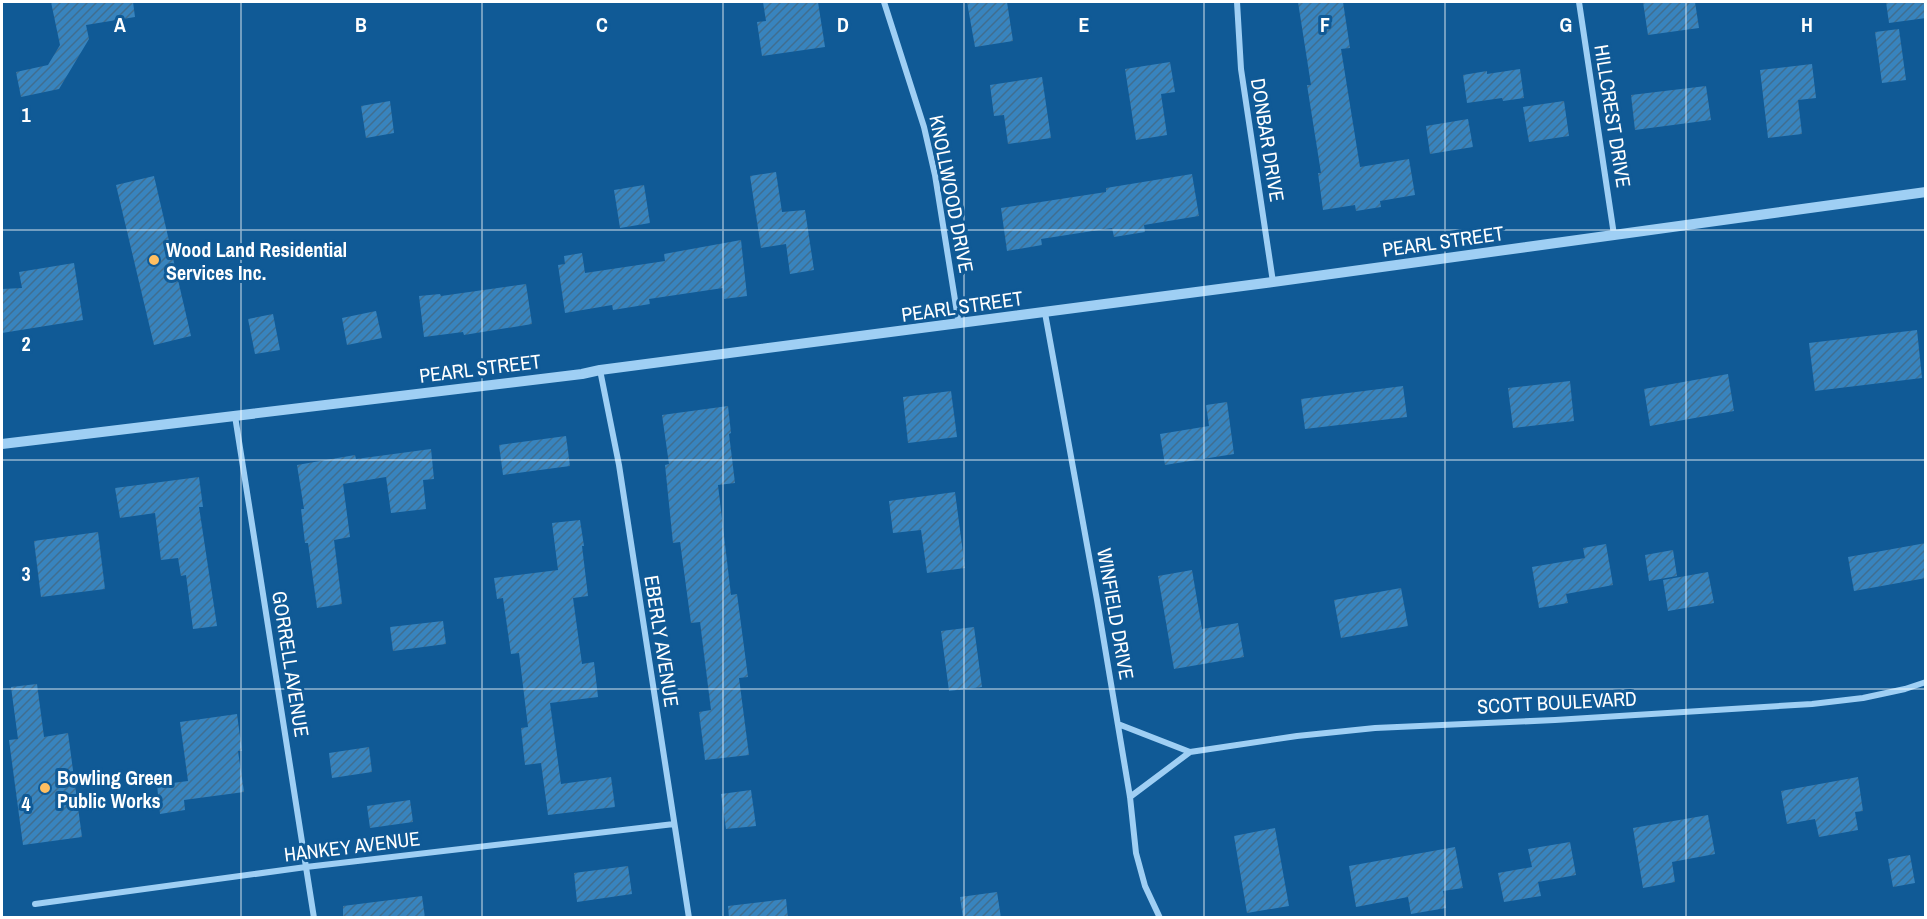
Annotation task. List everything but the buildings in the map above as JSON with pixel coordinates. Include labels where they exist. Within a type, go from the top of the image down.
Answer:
[{"type":"street","name":"KNOLLWOOD DRIVE","points":[[884,2],[924,127],[935,175],[959,325]]},
{"type":"street","name":"DONBAR DRIVE","points":[[1237,2],[1241,69],[1273,282]]},
{"type":"street","name":"HILLCREST DRIVE","points":[[1579,2],[1614,235]]},
{"type":"street","name":"PEARL STREET","points":[[2,444],[582,374],[959,325],[1926,192]]},
{"type":"street","name":"WINFIELD DRIVE","points":[[1046,313],[1118,724],[1136,853],[1145,886],[1160,918]]},
{"type":"street","name":"EBERLY AVENUE","points":[[600,370],[619,465],[688,918]]},
{"type":"street","name":"GORRELL AVENUE","points":[[235,416],[314,918]]},
{"type":"street","name":"SCOTT BOULEVARD","points":[[1130,797],[1190,752],[1297,736],[1375,728],[1555,720],[1812,704],[1863,698],[1926,682]]},
{"type":"street","name":"SCOTT BOULEVARD","points":[[1118,724],[1190,752]]},
{"type":"street","name":"HANKEY AVENUE","points":[[35,904],[306,867],[674,825]]},
{"type":"place","name":"Wood Land Residential Services Inc.","points":[[154,260]]},
{"type":"place","name":"Bowling Green Public Works","points":[[45,788]]}]
